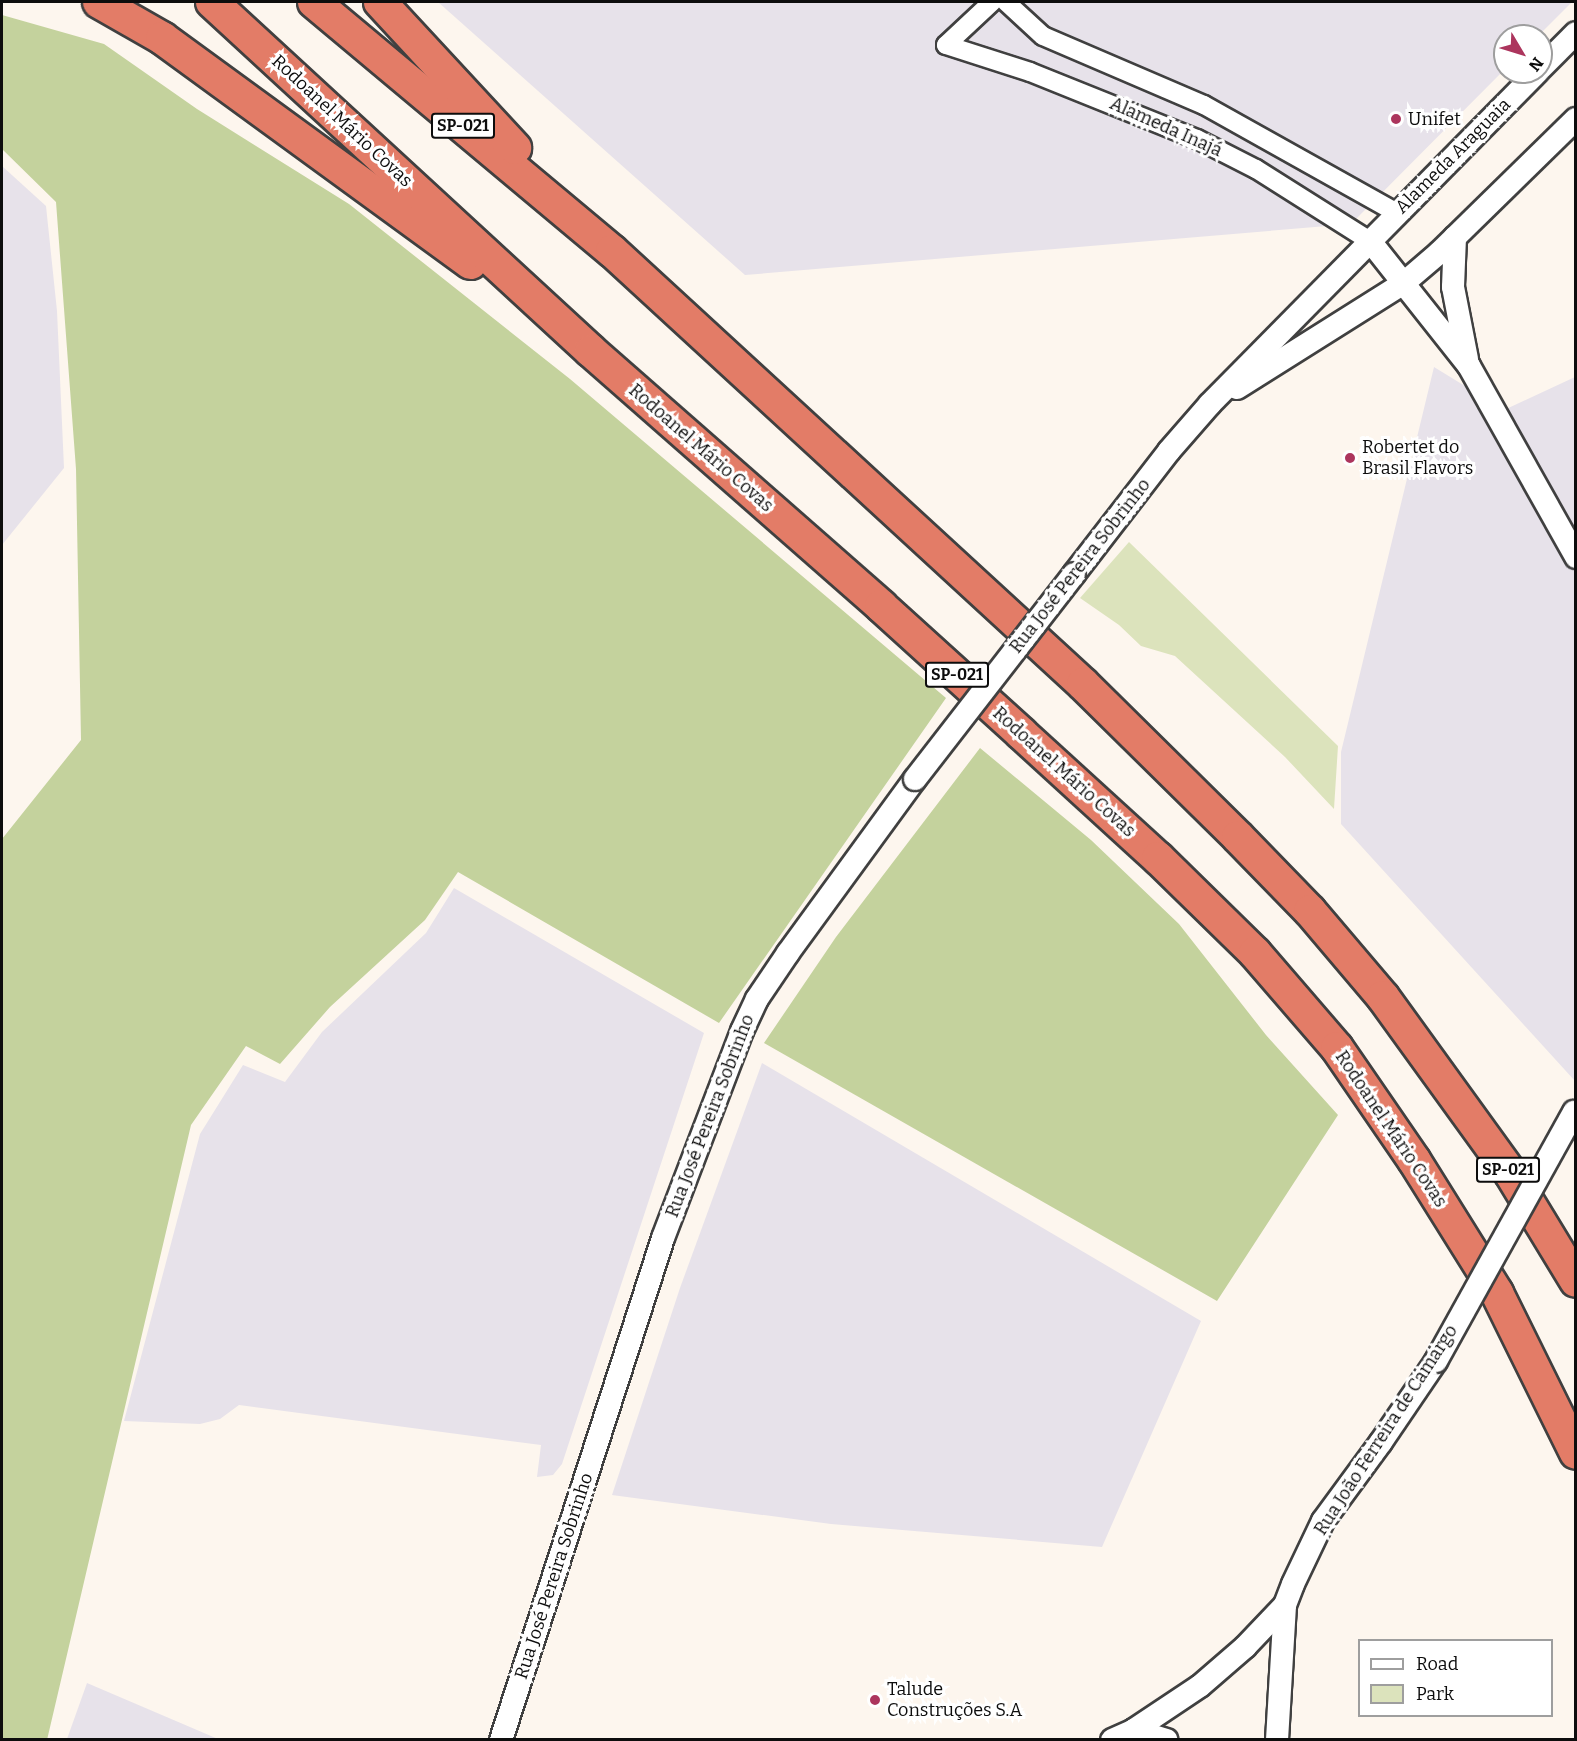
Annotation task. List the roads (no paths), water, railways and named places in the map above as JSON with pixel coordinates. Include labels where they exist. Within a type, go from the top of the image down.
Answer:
[{"type":"highway","points":[[99,2],[162,38],[591,351]]},
{"type":"highway","name":"Rodoanel Mário Covas","points":[[212,2],[591,351],[908,630],[1158,858],[1255,953],[1337,1048],[1414,1160],[1497,1293],[1575,1453]]},
{"type":"highway","name":"SP-021","points":[[314,2],[612,251],[1083,684],[1310,911],[1383,997],[1433,1063],[1511,1174],[1575,1281]]},
{"type":"highway","points":[[380,2],[612,251]]},
{"type":"street","name":"Alameda Inajá","points":[[992,2],[946,45],[1030,72],[1197,139],[1256,169],[1370,241]]},
{"type":"street","name":"Alameda Inajá","points":[[1006,2],[1043,36],[1204,105],[1361,195],[1397,213]]},
{"type":"street","points":[[1553,56],[1575,33]]},
{"type":"street","name":"Alameda Araguaia","points":[[1370,241],[1525,84]]},
{"type":"street","points":[[1405,282],[1455,237],[1575,119]]},
{"type":"street","points":[[1455,237],[1453,287],[1469,366]]},
{"type":"street","points":[[1370,241],[1405,282],[1469,366],[1575,556]]},
{"type":"street","name":"Rua José Pereira Sobrinho","points":[[501,1740],[663,1238],[742,1031],[757,999],[915,779],[1169,450],[1210,404],[1370,241]]},
{"type":"street","name":"Rua José Pereira Sobrinho","points":[[1210,404],[1405,282]]},
{"type":"street","name":"Rua João Ferreira de Camargo","points":[[1277,1740],[1285,1605],[1323,1521],[1381,1442],[1436,1361],[1575,1111]]},
{"type":"street","points":[[1112,1740],[1134,1730],[1200,1686],[1245,1647],[1285,1605]]},
{"type":"street","points":[[1134,1730],[1167,1740]]},
{"type":"place","name":"Unifet","points":[[1396,119]]},
{"type":"place","name":"Robertet do Brasil Flavors","points":[[1350,458]]},
{"type":"place","name":"Talude Construções S.A","points":[[875,1700]]}]
